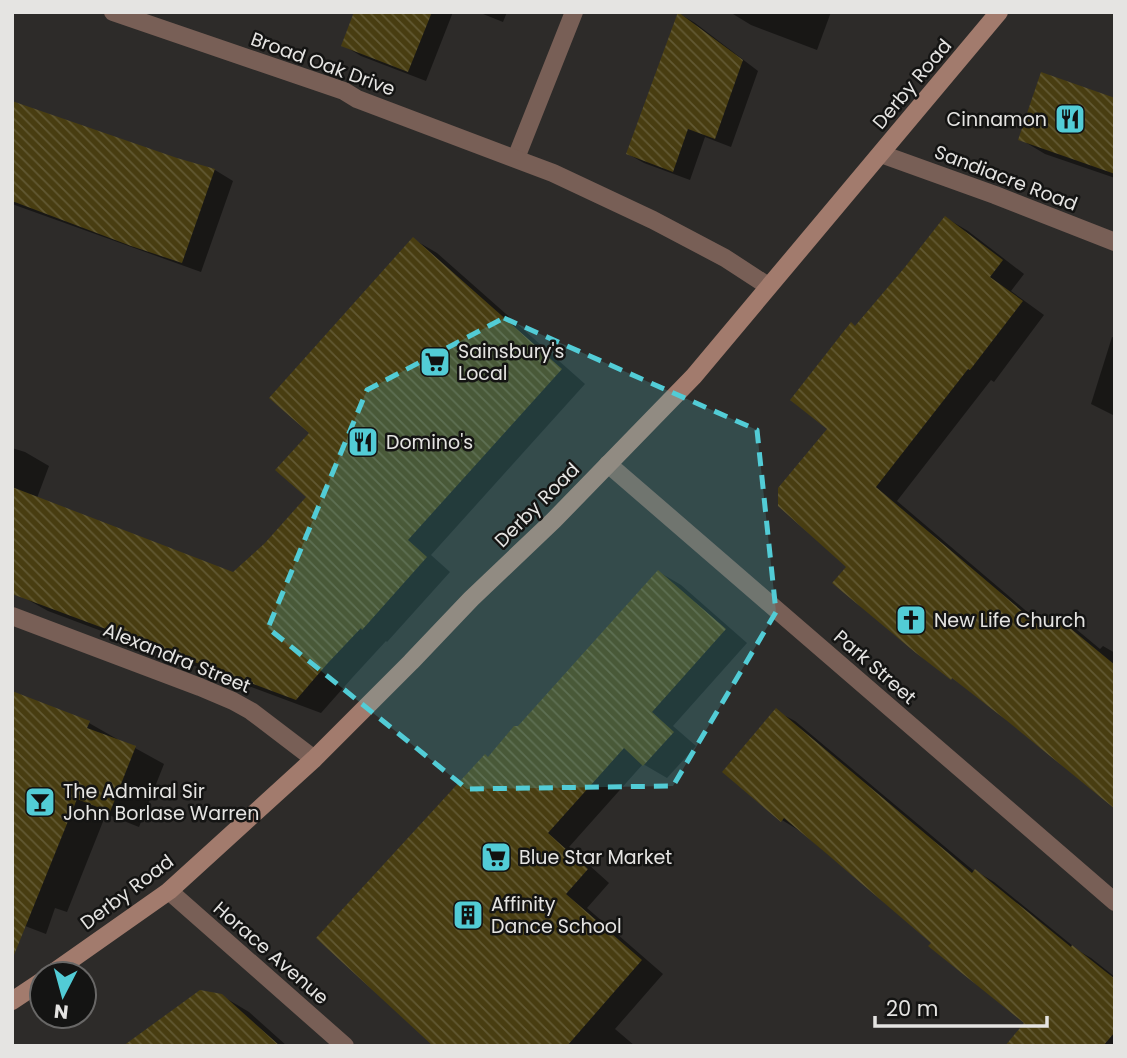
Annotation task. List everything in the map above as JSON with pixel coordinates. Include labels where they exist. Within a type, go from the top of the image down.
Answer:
[{"type":"main road","name":"Derby Road","points":[[71,960],[169,891],[314,759],[471,599],[554,520],[694,376],[999,12]]},
{"type":"main road","points":[[12,1001],[28,990]]},
{"type":"street","name":"Broad Oak Drive","points":[[113,12],[344,91],[357,99],[553,173],[653,220],[725,258],[768,286]]},
{"type":"street","points":[[516,158],[574,12]]},
{"type":"street","name":"Sandiacre Road","points":[[881,153],[1115,242]]},
{"type":"street","name":"Park Street","points":[[608,464],[1115,902]]},
{"type":"street","name":"Alexandra Street","points":[[12,616],[233,701],[314,759]]},
{"type":"street","name":"Horace Avenue","points":[[169,891],[345,1046]]},
{"type":"highlighted area","points":[[504,318],[757,430],[776,612],[673,786],[467,789],[268,628],[367,390]]},
{"type":"building","points":[[354,12],[432,12],[408,72],[341,46]]},
{"type":"building","points":[[678,12],[743,60],[715,139],[688,129],[673,172],[626,154]]},
{"type":"building","name":"Cinnamon","points":[[1041,72],[1115,98],[1115,174],[1018,140]]},
{"type":"building","points":[[12,101],[215,169],[182,263],[12,201]]},
{"type":"building","points":[[945,216],[1003,260],[990,277],[1023,301],[876,487],[1042,628],[1053,614],[1115,665],[1115,809],[1006,720],[916,653],[832,583],[846,567],[778,506],[778,488],[827,429],[790,400],[851,322],[855,326]]},
{"type":"building","points":[[413,237],[562,369],[408,540],[427,557],[296,700],[12,594],[12,487],[233,572],[265,543],[306,497],[275,470],[309,433],[269,398]]},
{"type":"building","points":[[658,570],[726,629],[652,712],[674,732],[643,766],[624,748],[548,833],[588,869],[566,894],[642,960],[567,1046],[433,1046],[316,938],[485,754],[488,757],[514,726],[518,726]]},
{"type":"building","name":"The Admiral Sir John Borlase Warren","points":[[12,691],[90,721],[87,728],[136,746],[110,812],[77,799],[14,955],[12,955]]},
{"type":"building","points":[[776,708],[972,873],[975,869],[1115,979],[1115,1032],[1103,1046],[1005,1046],[1024,1023],[928,946],[931,943],[784,818],[781,822],[722,772]]},
{"type":"building","points":[[200,990],[222,994],[280,1046],[123,1046]]},
{"type":"place","name":"Cinnamon","points":[[1070,119]]},
{"type":"place","name":"Sainsbury's Local","points":[[435,362]]},
{"type":"place","name":"Domino's","points":[[363,442]]},
{"type":"place","name":"New Life Church","points":[[911,620]]},
{"type":"place","name":"The Admiral Sir John Borlase Warren","points":[[40,802]]},
{"type":"place","name":"Blue Star Market","points":[[496,857]]},
{"type":"place","name":"Affinity Dance School","points":[[468,915]]}]
